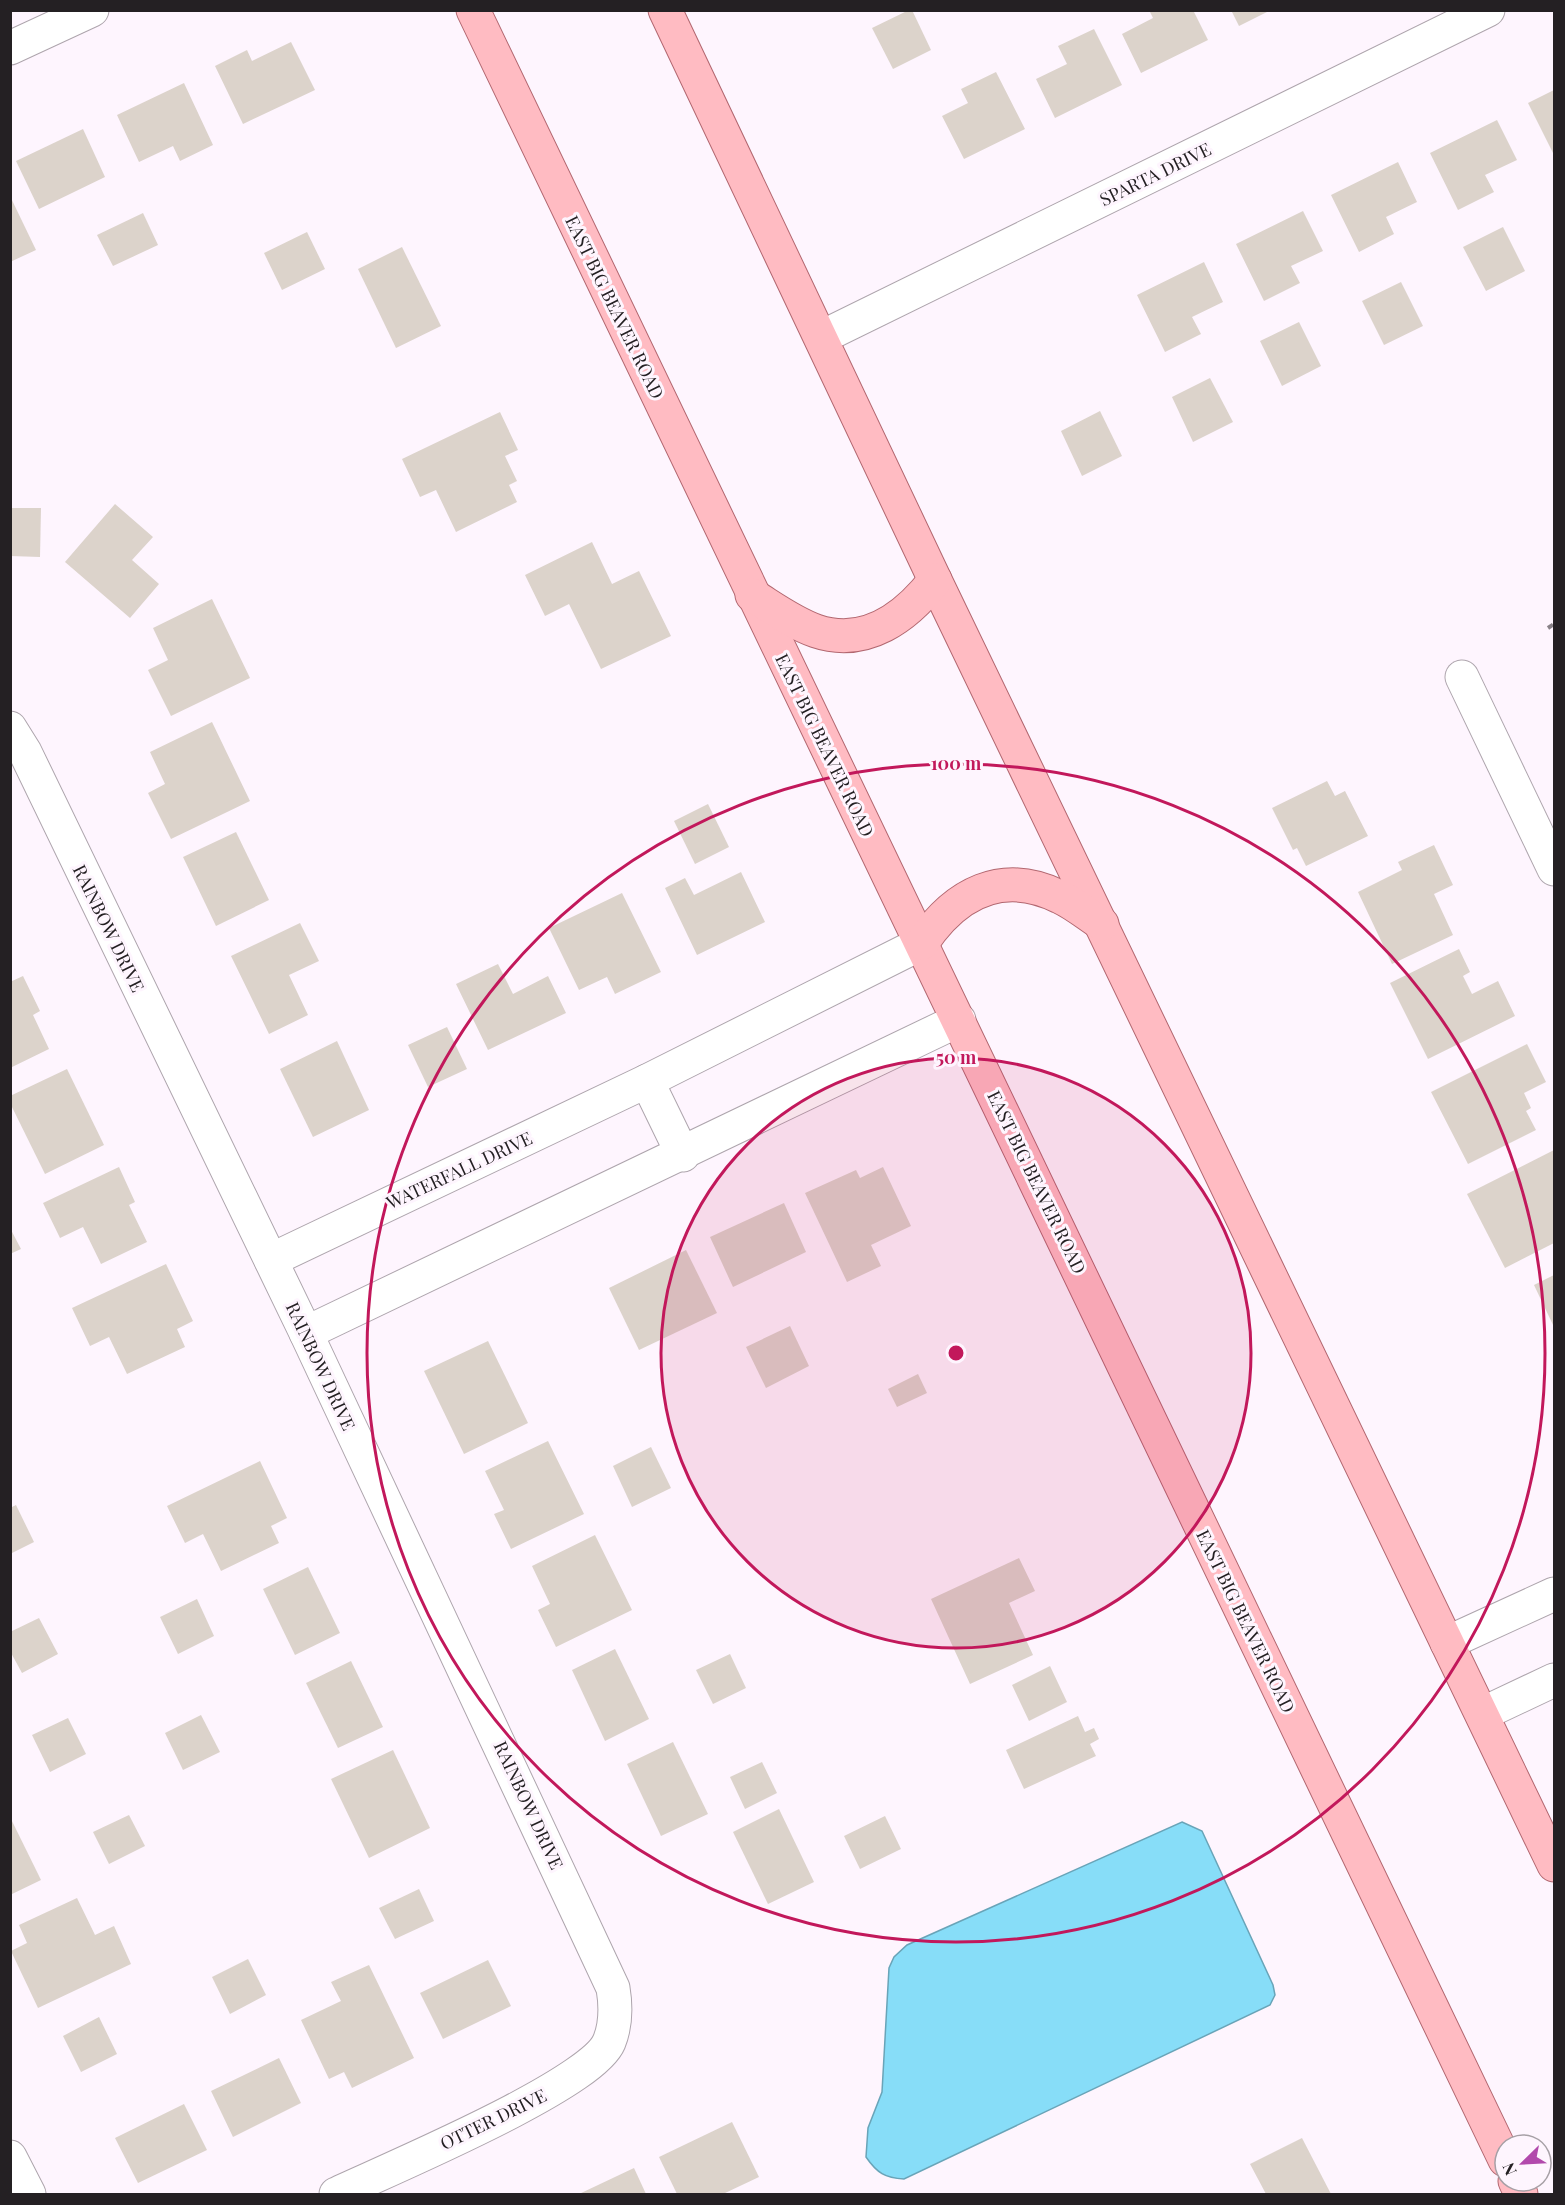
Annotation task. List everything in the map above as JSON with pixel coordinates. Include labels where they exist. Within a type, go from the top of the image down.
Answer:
[{"type":"main road","name":"EAST BIG BEAVER ROAD","points":[[473,10],[1493,2135]]},
{"type":"main road","points":[[665,10],[936,580],[1554,1865]]},
{"type":"main road","points":[[752,595],[818,632],[842,634],[868,632],[892,622],[915,605],[936,580]]},
{"type":"main road","points":[[922,943],[938,919],[962,900],[983,889],[1011,885],[1035,888],[1060,897],[1102,924]]},
{"type":"street","points":[[10,48],[92,10]]},
{"type":"street","name":"SPARTA DRIVE","points":[[822,337],[1488,10]]},
{"type":"street","points":[[1462,677],[1554,869]]},
{"type":"street","name":"RAINBOW DRIVE","points":[[10,728],[25,752],[306,1333],[605,1966],[613,1988],[616,2010]]},
{"type":"street","name":"WATERFALL DRIVE","points":[[271,1260],[647,1081],[922,943]]},
{"type":"street","points":[[306,1333],[682,1155],[959,1020]]},
{"type":"street","points":[[647,1081],[682,1155]]},
{"type":"street","points":[[1448,1643],[1554,1594]]},
{"type":"street","points":[[1482,1714],[1554,1680]]},
{"type":"street","name":"OTTER DRIVE","points":[[336,2194],[542,2096],[573,2077],[591,2064],[609,2043],[616,2010]]},
{"type":"street","points":[[10,2157],[29,2194]]},
{"type":"path","points":[[1548,628],[1554,624]]},
{"type":"water","points":[[1182,1822],[1202,1831],[1273,1985],[1275,1995],[1270,2005],[904,2179],[887,2176],[878,2171],[866,2157],[868,2128],[882,2092],[889,1968],[894,1957],[907,1945]]},
{"type":"building","points":[[912,10],[931,50],[893,69],[872,28]]},
{"type":"building","points":[[1149,10],[1193,10],[1208,40],[1141,73],[1122,34],[1153,18]]},
{"type":"building","points":[[1231,10],[1271,10],[1239,26]]},
{"type":"building","points":[[1094,29],[1122,85],[1055,118],[1036,79],[1067,64],[1058,46]]},
{"type":"building","points":[[291,42],[315,90],[243,124],[215,66],[247,50],[252,61]]},
{"type":"building","points":[[996,72],[1025,129],[964,159],[942,116],[968,103],[961,89]]},
{"type":"building","points":[[184,83],[213,145],[180,161],[173,146],[139,162],[117,115]]},
{"type":"building","points":[[1554,90],[1554,155],[1528,103]]},
{"type":"building","points":[[1497,120],[1517,160],[1485,175],[1494,192],[1458,210],[1430,153]]},
{"type":"building","points":[[83,129],[105,177],[39,209],[16,161]]},
{"type":"building","points":[[1398,162],[1417,202],[1386,217],[1394,234],[1359,252],[1331,195]]},
{"type":"building","points":[[10,196],[36,250],[10,262]]},
{"type":"building","points":[[1303,211],[1323,251],[1291,266],[1300,283],[1264,301],[1236,244]]},
{"type":"building","points":[[143,213],[158,245],[113,266],[97,235]]},
{"type":"building","points":[[1503,227],[1525,271],[1486,291],[1463,247]]},
{"type":"building","points":[[307,232],[325,269],[282,290],[264,253]]},
{"type":"building","points":[[402,247],[441,326],[396,348],[358,269]]},
{"type":"building","points":[[1204,262],[1223,302],[1192,317],[1201,334],[1165,352],[1137,295]]},
{"type":"building","points":[[1401,282],[1423,326],[1384,345],[1362,301]]},
{"type":"building","points":[[1299,322],[1321,366],[1282,386],[1260,341]]},
{"type":"building","points":[[1210,378],[1233,422],[1193,442],[1172,397]]},
{"type":"building","points":[[1100,411],[1122,456],[1082,476],[1061,431]]},
{"type":"building","points":[[500,412],[518,450],[505,456],[517,481],[509,485],[517,502],[456,532],[436,490],[420,497],[402,459]]},
{"type":"building","points":[[115,504],[153,537],[132,560],[159,584],[130,618],[65,562]]},
{"type":"building","points":[[10,508],[41,508],[40,557],[10,556]]},
{"type":"building","points":[[592,542],[612,584],[639,571],[671,636],[601,669],[569,604],[545,616],[525,575]]},
{"type":"building","points":[[212,599],[250,678],[171,716],[148,670],[168,660],[153,628]]},
{"type":"building","points":[[212,722],[250,801],[171,839],[148,793],[165,784],[150,752]]},
{"type":"building","points":[[1327,781],[1335,796],[1345,791],[1368,836],[1306,866],[1297,848],[1293,850],[1272,808]]},
{"type":"building","points":[[708,804],[729,847],[695,864],[674,821]]},
{"type":"building","points":[[236,832],[269,900],[216,926],[183,857]]},
{"type":"building","points":[[1434,845],[1453,885],[1434,894],[1453,935],[1392,964],[1358,892],[1402,870],[1398,862]]},
{"type":"building","points":[[741,872],[765,922],[697,955],[665,888],[685,878],[694,895]]},
{"type":"building","points":[[622,893],[661,972],[615,994],[607,977],[579,990],[549,928]]},
{"type":"building","points":[[300,923],[319,961],[289,975],[308,1015],[269,1034],[231,956]]},
{"type":"building","points":[[1459,949],[1470,972],[1463,976],[1472,994],[1498,981],[1515,1016],[1428,1059],[1390,983]]},
{"type":"building","points":[[498,964],[513,994],[548,976],[566,1013],[488,1050],[456,984]]},
{"type":"building","points":[[23,976],[40,1011],[33,1015],[49,1049],[10,1068],[10,982]]},
{"type":"building","points":[[447,1027],[467,1069],[428,1087],[408,1045]]},
{"type":"building","points":[[337,1041],[369,1110],[313,1137],[280,1069]]},
{"type":"building","points":[[1527,1044],[1546,1082],[1524,1093],[1531,1108],[1526,1111],[1536,1130],[1468,1164],[1431,1092]]},
{"type":"building","points":[[67,1069],[104,1145],[45,1174],[10,1103],[10,1096]]},
{"type":"building","points":[[1554,1150],[1554,1243],[1505,1268],[1467,1194]]},
{"type":"building","points":[[119,1167],[135,1202],[129,1205],[147,1242],[101,1264],[83,1227],[60,1238],[43,1203]]},
{"type":"building","points":[[883,1167],[911,1226],[871,1245],[881,1266],[847,1282],[805,1193],[856,1170],[860,1178]]},
{"type":"building","points":[[784,1203],[806,1252],[733,1287],[710,1237]]},
{"type":"building","points":[[10,1228],[21,1249],[10,1254]]},
{"type":"building","points":[[686,1250],[717,1313],[639,1350],[609,1288]]},
{"type":"building","points":[[166,1264],[193,1321],[177,1329],[185,1347],[127,1374],[109,1337],[90,1346],[72,1308]]},
{"type":"building","points":[[1554,1275],[1554,1327],[1534,1285]]},
{"type":"building","points":[[790,1326],[809,1366],[766,1388],[746,1347]]},
{"type":"building","points":[[488,1341],[528,1423],[464,1454],[424,1371]]},
{"type":"building","points":[[918,1374],[927,1393],[897,1407],[888,1389]]},
{"type":"building","points":[[548,1441],[584,1514],[511,1549],[494,1514],[504,1510],[485,1471]]},
{"type":"building","points":[[651,1447],[671,1488],[632,1507],[613,1466]]},
{"type":"building","points":[[260,1461],[287,1518],[271,1526],[279,1543],[221,1571],[203,1534],[185,1543],[167,1506]]},
{"type":"building","points":[[16,1505],[34,1542],[10,1554],[10,1508]]},
{"type":"building","points":[[595,1535],[632,1610],[556,1647],[538,1610],[550,1604],[532,1566]]},
{"type":"building","points":[[1019,1558],[1035,1591],[1009,1603],[1033,1655],[970,1684],[931,1599]]},
{"type":"building","points":[[308,1567],[340,1633],[295,1655],[263,1589]]},
{"type":"building","points":[[197,1599],[214,1636],[178,1654],[160,1617]]},
{"type":"building","points":[[39,1618],[58,1654],[22,1673],[10,1651],[10,1632]]},
{"type":"building","points":[[615,1649],[649,1719],[605,1741],[572,1670]]},
{"type":"building","points":[[730,1654],[746,1688],[713,1704],[696,1670]]},
{"type":"building","points":[[351,1661],[383,1727],[338,1748],[306,1683]]},
{"type":"building","points":[[1050,1666],[1067,1702],[1029,1721],[1012,1685]]},
{"type":"building","points":[[201,1715],[220,1752],[183,1770],[165,1733]]},
{"type":"building","points":[[1078,1716],[1085,1732],[1094,1728],[1099,1739],[1090,1744],[1096,1756],[1024,1789],[1006,1750]]},
{"type":"building","points":[[68,1718],[86,1754],[50,1772],[32,1735]]},
{"type":"building","points":[[673,1742],[708,1814],[661,1836],[627,1764]]},
{"type":"building","points":[[393,1750],[430,1828],[369,1858],[331,1779]]},
{"type":"building","points":[[762,1762],[777,1793],[745,1809],[730,1777]]},
{"type":"building","points":[[779,1809],[814,1882],[768,1904],[733,1832]]},
{"type":"building","points":[[129,1815],[145,1846],[109,1864],[93,1832]]},
{"type":"building","points":[[885,1816],[901,1849],[860,1869],[844,1836]]},
{"type":"building","points":[[10,1817],[41,1880],[10,1895]]},
{"type":"building","points":[[419,1889],[434,1921],[395,1939],[379,1908]]},
{"type":"building","points":[[77,1898],[95,1935],[114,1926],[131,1964],[38,2008],[11,1951],[27,1943],[19,1925]]},
{"type":"building","points":[[248,1959],[266,1995],[230,2014],[212,1977]]},
{"type":"building","points":[[488,1960],[511,2006],[443,2039],[420,1993]]},
{"type":"building","points":[[369,1965],[414,2058],[352,2088],[344,2072],[329,2079],[301,2020],[341,2001],[331,1982]]},
{"type":"building","points":[[99,2017],[117,2054],[81,2072],[63,2036]]},
{"type":"building","points":[[279,2058],[301,2103],[233,2137],[211,2091]]},
{"type":"building","points":[[184,2104],[207,2150],[138,2183],[115,2138]]},
{"type":"building","points":[[732,2122],[759,2177],[723,2194],[677,2194],[659,2157]]},
{"type":"building","points":[[1302,2138],[1331,2194],[1266,2194],[1250,2164]]},
{"type":"building","points":[[634,2168],[646,2194],[579,2194]]}]
